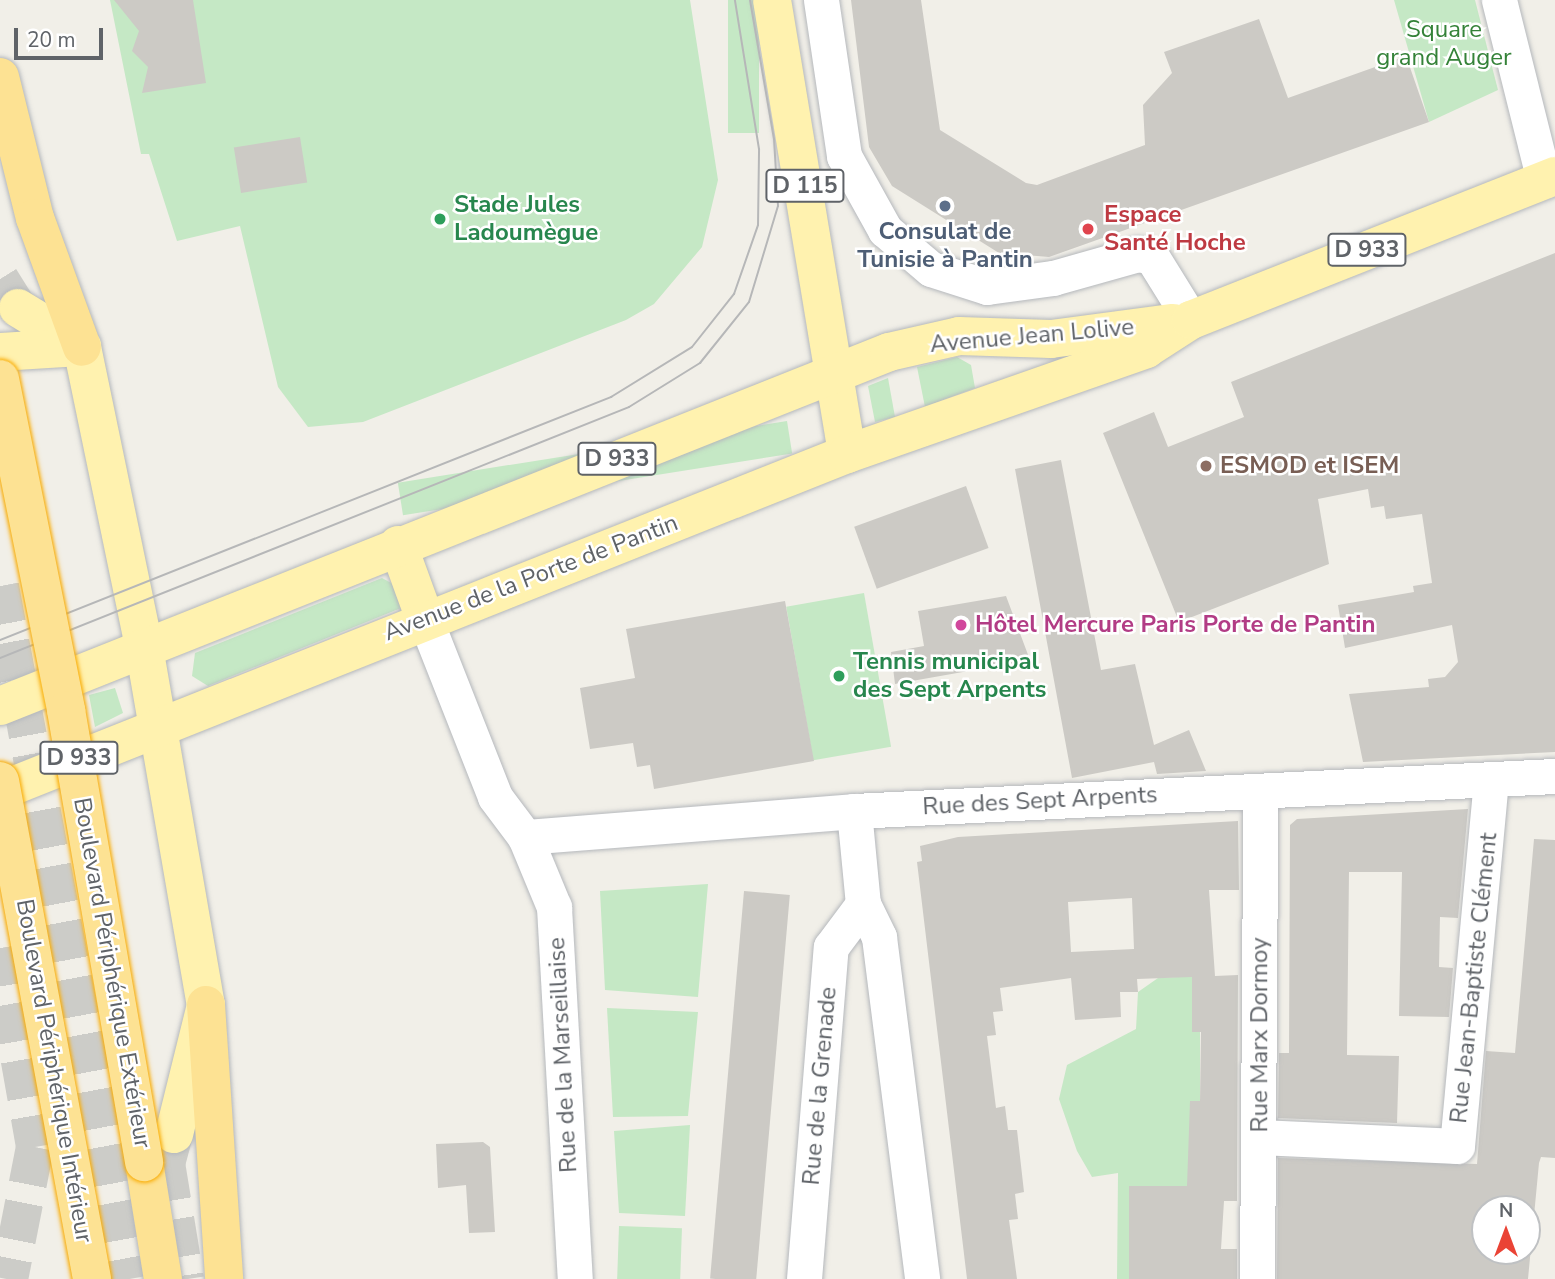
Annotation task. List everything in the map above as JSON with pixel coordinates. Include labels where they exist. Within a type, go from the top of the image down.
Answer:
[{"type":"highway","points":[[0,77],[34,218],[82,347]]},
{"type":"highway","name":"Boulevard Périphérique Extérieur","points":[[0,379],[66,710],[163,1279]]},
{"type":"highway","name":"Boulevard Périphérique Intérieur","points":[[0,781],[92,1279]]},
{"type":"highway","points":[[206,1005],[224,1279]]},
{"type":"main road","name":"D 115","points":[[772,0],[847,454]]},
{"type":"main road","name":"Avenue Jean Lolive","points":[[905,434],[1146,349],[1191,320],[1549,178]]},
{"type":"main road","points":[[18,308],[82,347],[145,647],[206,1005],[174,1134]]},
{"type":"main road","name":"Avenue Jean Lolive","points":[[835,372],[959,336],[1051,339],[1191,320]]},
{"type":"main road","points":[[0,352],[82,347]]},
{"type":"main road","name":"D 933","points":[[0,706],[835,372]]},
{"type":"main road","name":"Avenue de la Porte de Pantin","points":[[159,725],[847,454],[905,434]]},
{"type":"main road","points":[[398,545],[425,619]]},
{"type":"main road","name":"D 933","points":[[0,791],[159,725]]},
{"type":"street","points":[[821,0],[844,156],[885,230],[931,269],[987,287],[1053,278],[1138,254],[1152,257],[1191,320]]},
{"type":"street","points":[[1499,0],[1549,178]]},
{"type":"street","name":"Rue de la Marseillaise","points":[[425,619],[495,797],[525,837],[554,907],[575,1279]]},
{"type":"street","name":"Rue des Sept Arpents","points":[[525,837],[854,811],[1555,776]]},
{"type":"street","name":"Rue Jean-Baptiste Clément","points":[[1259,1136],[1457,1146],[1491,780]]},
{"type":"street","name":"Rue Marx Dormoy","points":[[1257,1279],[1260,790]]},
{"type":"street","points":[[854,811],[863,904],[879,937],[922,1279]]},
{"type":"street","name":"Rue de la Grenade","points":[[804,1279],[831,947],[863,904]]},
{"type":"green space","name":"Stade Jules Ladoumègue","points":[[110,0],[690,0],[718,180],[702,247],[654,304],[626,320],[363,422],[308,427],[278,387],[240,226],[177,241],[149,154],[141,154]]},
{"type":"green space","points":[[728,0],[759,0],[759,133],[728,133]]},
{"type":"green space","name":"Square grand Auger","points":[[1394,0],[1475,0],[1498,90],[1429,122]]},
{"type":"green space","points":[[957,357],[971,365],[975,388],[925,407],[917,367]]},
{"type":"green space","points":[[888,378],[895,417],[875,422],[868,386]]},
{"type":"green space","points":[[787,421],[792,454],[403,515],[398,483]]},
{"type":"green space","points":[[382,578],[395,585],[401,608],[208,686],[192,676],[195,653]]},
{"type":"green space","name":"Tennis municipal des Sept Arpents","points":[[864,593],[891,747],[813,760],[786,607]]},
{"type":"green space","points":[[115,688],[123,713],[95,727],[89,695]]},
{"type":"green space","points":[[708,884],[698,997],[605,990],[600,891]]},
{"type":"green space","points":[[1199,976],[1192,1032],[1200,1032],[1200,1101],[1187,1279],[1117,1279],[1118,1173],[1092,1177],[1077,1151],[1059,1099],[1067,1065],[1136,1029],[1138,992],[1158,978]]},
{"type":"green space","points":[[607,1008],[698,1012],[688,1116],[613,1117]]},
{"type":"green space","points":[[690,1125],[685,1216],[619,1213],[614,1131]]},
{"type":"green space","points":[[619,1226],[682,1228],[680,1279],[617,1279]]},
{"type":"building","points":[[114,0],[193,0],[206,83],[142,93],[148,67],[132,51],[139,31]]},
{"type":"building","points":[[851,0],[921,0],[940,130],[1026,183],[1037,185],[1145,145],[1143,105],[1172,73],[1164,52],[1259,19],[1288,98],[1406,56],[1429,122],[1049,257],[999,253],[892,186],[869,147]]},
{"type":"building","points":[[300,137],[307,182],[241,193],[234,147]]},
{"type":"building","points":[[1555,253],[1555,752],[1363,762],[1349,694],[1429,687],[1428,679],[1445,677],[1458,662],[1452,625],[1345,648],[1338,605],[1414,592],[1413,586],[1432,583],[1422,514],[1386,519],[1384,506],[1371,508],[1368,489],[1318,499],[1329,564],[1179,622],[1103,433],[1154,412],[1168,447],[1244,417],[1231,382]]},
{"type":"building","points":[[1061,460],[1101,670],[1135,664],[1154,745],[1189,730],[1206,771],[1157,774],[1154,762],[1072,778],[1015,469]]},
{"type":"building","points":[[966,486],[989,548],[877,589],[854,527]]},
{"type":"building","points":[[1006,596],[1030,660],[895,684],[891,652],[924,646],[918,611]]},
{"type":"building","points":[[785,601],[814,761],[654,789],[650,765],[637,767],[633,743],[590,749],[580,688],[635,678],[626,629]]},
{"type":"building","points":[[1468,809],[1458,918],[1440,917],[1439,967],[1453,968],[1449,1017],[1399,1016],[1402,872],[1349,872],[1347,1055],[1399,1056],[1397,1123],[1278,1118],[1279,1053],[1289,1053],[1290,825],[1297,819]]},
{"type":"building","points":[[1238,821],[1239,890],[1209,890],[1215,976],[1238,975],[1237,1201],[1224,1201],[1221,1249],[1237,1249],[1237,1279],[1129,1279],[1129,1186],[1187,1186],[1190,1101],[1200,1101],[1201,1032],[1192,1032],[1192,977],[1137,979],[1138,992],[1120,992],[1121,1017],[1075,1020],[1071,978],[1000,988],[1003,1011],[993,1012],[996,1035],[987,1036],[996,1108],[1005,1106],[1008,1130],[1017,1130],[1024,1192],[1015,1194],[1018,1219],[1009,1220],[1017,1279],[967,1279],[917,862],[922,861],[920,846],[958,837]],"holes":[[[1132,898],[1134,949],[1071,952],[1068,902]]]},
{"type":"building","points":[[1534,839],[1555,840],[1555,1158],[1541,1157],[1536,1195],[1471,1195],[1471,1265],[1529,1265],[1528,1279],[1277,1279],[1278,1158],[1477,1164],[1486,1051],[1515,1053]]},
{"type":"building","points":[[744,891],[790,895],[756,1279],[710,1279]]},
{"type":"building","points":[[483,1142],[490,1147],[495,1232],[469,1233],[466,1185],[438,1188],[436,1144]]},
{"type":"tunnel","points":[[0,279],[18,308]]},
{"type":"tunnel","points":[[0,586],[129,1279]]},
{"type":"tunnel","points":[[0,948],[35,1147],[9,1279]]},
{"type":"tunnel","points":[[174,1134],[166,1163],[185,1279]]},
{"type":"tram line","points":[[0,640],[611,397],[692,347],[734,294],[758,225],[759,149],[735,0]]},
{"type":"tram line","points":[[0,658],[629,407],[700,363],[749,302],[778,206],[774,139],[750,0]]},
{"type":"place","name":"Consulat de Tunisie à Pantin","points":[[945,206]]},
{"type":"place","name":"Stade Jules Ladoumègue","points":[[440,219]]},
{"type":"place","name":"Espace Santé Hoche","points":[[1088,229]]},
{"type":"place","name":"ESMOD et ISEM","points":[[1206,466]]},
{"type":"place","name":"Hôtel Mercure Paris Porte de Pantin","points":[[961,625]]},
{"type":"place","name":"Tennis municipal des Sept Arpents","points":[[839,676]]}]
